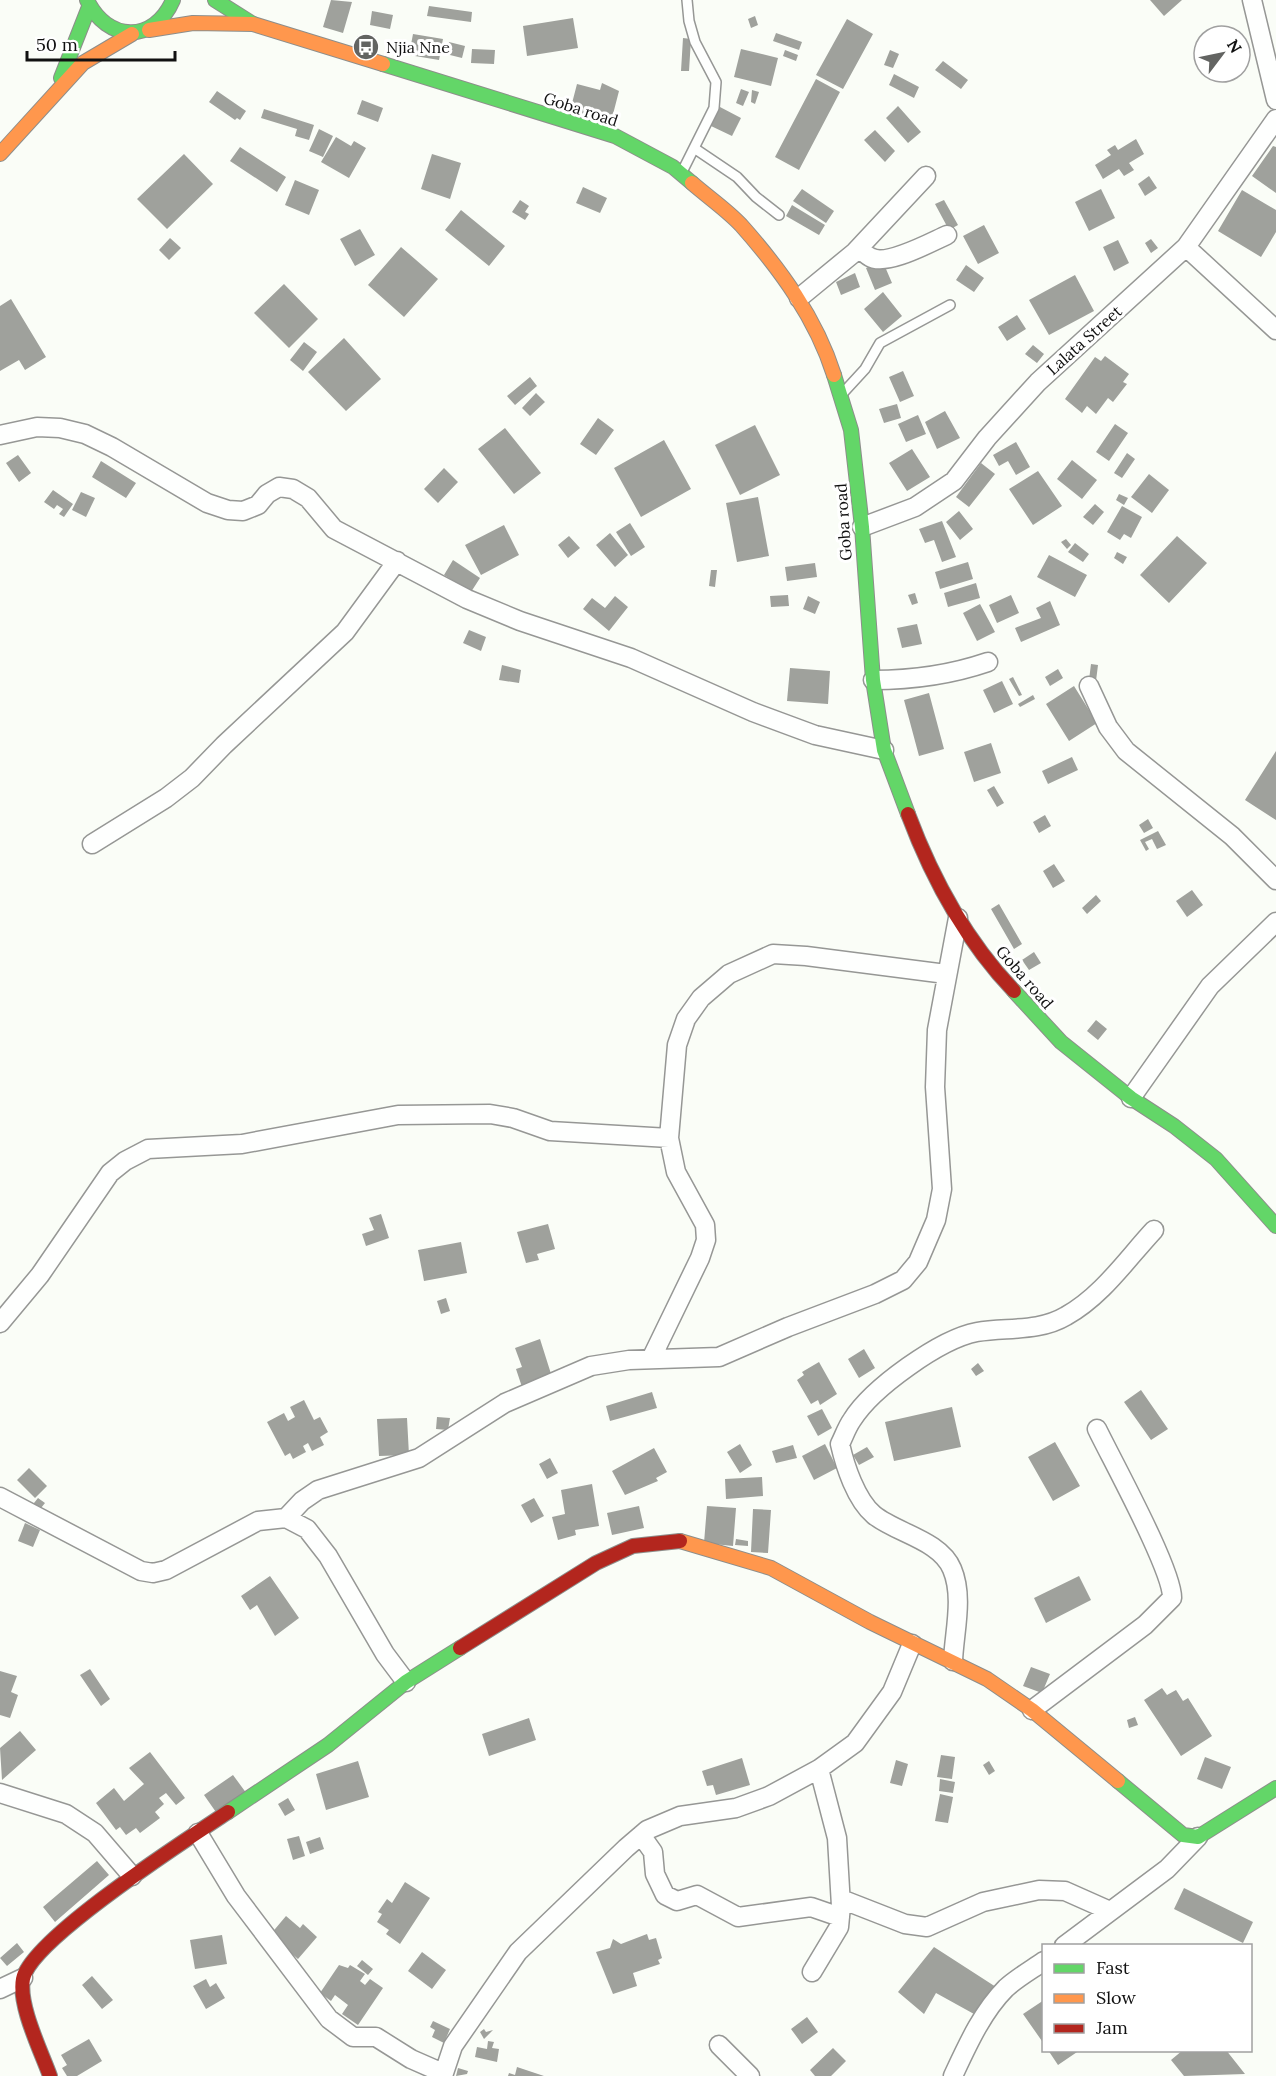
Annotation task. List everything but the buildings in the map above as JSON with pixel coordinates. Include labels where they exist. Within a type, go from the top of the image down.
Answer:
[{"type":"street","points":[[149,30],[163,19],[172,0]]},
{"type":"street","points":[[215,0],[253,24]]},
{"type":"street","points":[[1252,0],[1276,100]]},
{"type":"street","points":[[88,4],[99,22],[114,31],[132,34]]},
{"type":"street","points":[[52,98],[88,4]]},
{"type":"street","points":[[0,154],[83,63],[132,34],[193,23],[253,24]]},
{"type":"street","name":"Goba road","points":[[253,24],[615,136],[673,167],[740,224],[799,298],[828,357],[851,429],[862,526],[873,680],[884,750],[914,830],[958,918],[994,970],[1060,1042],[1131,1098],[1174,1126],[1216,1159],[1276,1226]]},
{"type":"street","name":"Lalata Street","points":[[862,526],[915,507],[954,481],[987,438],[1038,381],[1186,247],[1276,119]]},
{"type":"street","points":[[799,298],[859,248],[926,176]]},
{"type":"street","points":[[859,248],[870,258],[879,260],[894,257],[947,235]]},
{"type":"street","points":[[1186,247],[1276,330]]},
{"type":"street","points":[[0,435],[38,427],[60,428],[85,434],[112,447],[207,503],[228,510],[243,511],[258,504],[267,494],[279,487],[293,489],[308,498],[334,529],[467,599],[520,621],[631,658],[753,712],[815,735],[884,750]]},
{"type":"street","points":[[92,844],[166,798],[192,778],[345,633],[397,561]]},
{"type":"street","points":[[873,680],[909,680],[957,673],[988,662]]},
{"type":"street","points":[[1089,686],[1108,728],[1126,751],[1232,836],[1276,880]]},
{"type":"street","points":[[286,1518],[302,1501],[318,1490],[419,1458],[505,1403],[591,1366],[651,1359],[719,1357],[788,1327],[875,1294],[903,1280],[918,1262],[936,1220],[942,1189],[935,1087],[937,1030],[958,918]]},
{"type":"street","points":[[1131,1098],[1210,986],[1276,922]]},
{"type":"street","points":[[651,1359],[700,1258],[706,1240],[705,1226],[676,1172],[669,1138],[677,1045],[686,1019],[701,998],[729,974],[773,954],[806,956],[946,974]]},
{"type":"street","points":[[0,1323],[40,1275],[110,1173],[125,1161],[148,1149],[242,1144],[398,1115],[490,1114],[513,1118],[550,1131],[669,1138]]},
{"type":"street","points":[[952,1661],[957,1609],[956,1585],[952,1568],[942,1555],[892,1527],[872,1513],[865,1504],[842,1456],[840,1444],[851,1420],[873,1395],[916,1360],[958,1339],[977,1332],[1050,1324],[1066,1316],[1101,1290],[1154,1230]]},
{"type":"street","points":[[1032,1710],[1145,1624],[1172,1598],[1172,1587],[1161,1560],[1096,1429]]},
{"type":"street","points":[[0,1497],[141,1571],[153,1573],[166,1570],[258,1521],[286,1518],[307,1529],[328,1556],[385,1654],[406,1682]]},
{"type":"street","points":[[0,1989],[23,1978],[39,1954],[60,1933],[132,1876],[328,1745],[406,1682],[596,1563],[633,1546],[657,1542],[682,1541],[771,1568],[912,1644],[987,1679],[1032,1710],[1183,1835],[1198,1838]]},
{"type":"street","points":[[198,1833],[236,1896],[329,2019],[352,2037],[376,2037],[411,2059],[443,2074],[453,2046],[518,1952],[641,1835],[680,1815],[736,1808],[769,1796],[819,1768],[855,1743],[892,1692],[912,1644]]},
{"type":"street","points":[[813,1972],[832,1942],[841,1908],[837,1838],[819,1768]]},
{"type":"street","points":[[1067,1944],[1167,1869],[1198,1838],[1276,1788]]},
{"type":"street","points":[[0,1793],[66,1814],[95,1833],[132,1876]]},
{"type":"street","points":[[641,1835],[653,1852],[655,1874],[664,1895],[677,1901],[697,1895],[738,1917],[811,1907],[841,1908],[905,1924],[927,1927],[983,1902],[1039,1890],[1065,1891],[1110,1911]]},
{"type":"street","points":[[953,2076],[967,2045],[1006,1988],[1042,1961]]},
{"type":"street","points":[[23,1978],[24,2002],[31,2029],[50,2076]]},
{"type":"street","points":[[719,2045],[750,2076]]},
{"type":"lane","points":[[681,174],[714,108],[717,82],[695,42],[689,21],[687,0]]},
{"type":"lane","points":[[694,148],[737,177],[756,197],[779,215]]},
{"type":"lane","points":[[840,396],[865,369],[880,342],[950,305]]},
{"type":"traffic: fast","points":[[87,0],[106,24],[118,30],[130,32],[143,30],[154,24],[165,14],[173,0]]},
{"type":"traffic: fast","points":[[215,0],[253,24]]},
{"type":"traffic: fast","points":[[61,78],[89,7]]},
{"type":"traffic: fast","points":[[383,64],[615,136],[673,167],[692,183]]},
{"type":"traffic: fast","points":[[834,375],[851,430],[862,527],[873,680],[884,750],[908,814]]},
{"type":"traffic: fast","points":[[1014,991],[1061,1042],[1131,1098],[1174,1126],[1216,1159],[1276,1226]]},
{"type":"traffic: fast","points":[[228,1812],[328,1745],[406,1682],[460,1648]]},
{"type":"traffic: fast","points":[[1118,1781],[1183,1835],[1198,1837],[1276,1788]]},
{"type":"traffic: slow","points":[[149,30],[193,23],[253,24],[383,64]]},
{"type":"traffic: slow","points":[[0,154],[83,63],[132,34]]},
{"type":"traffic: slow","points":[[692,183],[741,225],[783,277],[807,314],[834,375]]},
{"type":"traffic: slow","points":[[680,1541],[771,1568],[870,1622],[987,1679],[1032,1710],[1118,1781]]},
{"type":"traffic: jam","points":[[908,814],[928,862],[952,908],[981,952],[1014,991]]},
{"type":"traffic: jam","points":[[460,1648],[596,1563],[633,1546],[680,1541]]},
{"type":"traffic: jam","points":[[50,2076],[31,2028],[22,1990],[23,1979],[33,1961],[81,1915],[228,1812]]},
{"type":"place","name":"Njia Nne","points":[[366,47]]}]
